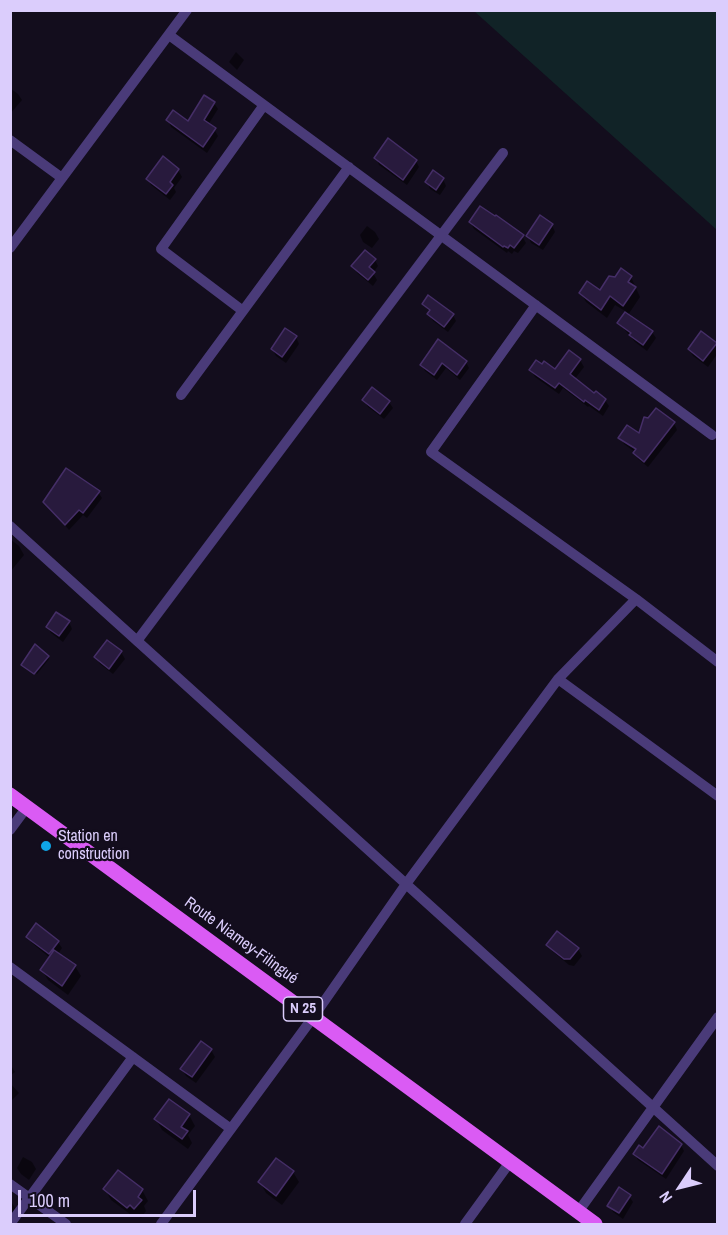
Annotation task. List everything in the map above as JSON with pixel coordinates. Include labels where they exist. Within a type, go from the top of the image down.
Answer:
[{"type":"main road","name":"Route Niamey-Filingué","points":[[10,795],[595,1224]]},
{"type":"street","points":[[10,248],[187,10]]},
{"type":"street","points":[[169,35],[712,435]]},
{"type":"street","points":[[243,311],[161,249],[264,105]]},
{"type":"street","points":[[10,140],[62,178]]},
{"type":"street","points":[[137,640],[503,153]]},
{"type":"street","points":[[181,395],[349,167]]},
{"type":"street","points":[[536,305],[431,452],[636,599],[717,662]]},
{"type":"street","points":[[10,526],[717,1166]]},
{"type":"street","points":[[161,1224],[314,1016],[406,884],[558,679],[636,599]]},
{"type":"street","points":[[558,679],[717,796]]},
{"type":"street","points":[[10,830],[27,807]]},
{"type":"street","points":[[10,967],[231,1129]]},
{"type":"street","points":[[578,1212],[717,1017]]},
{"type":"street","points":[[10,1224],[133,1057]]},
{"type":"street","points":[[465,1224],[510,1162]]},
{"type":"street","points":[[10,1184],[66,1224]]},
{"type":"shaded area","points":[[474,11],[717,11],[717,230]]},
{"type":"building","points":[[204,95],[215,102],[204,120],[216,128],[203,147],[166,120],[173,110],[188,121]]},
{"type":"building","points":[[388,138],[417,160],[403,180],[374,158]]},
{"type":"building","points":[[163,156],[179,169],[170,182],[173,185],[166,194],[146,179]]},
{"type":"building","points":[[433,170],[444,178],[436,190],[425,182]]},
{"type":"building","points":[[480,206],[524,235],[514,248],[510,245],[508,248],[503,247],[469,222]]},
{"type":"building","points":[[540,215],[553,224],[539,245],[526,236]]},
{"type":"building","points":[[365,250],[376,259],[369,267],[375,272],[368,280],[351,266]]},
{"type":"building","points":[[621,268],[632,276],[628,282],[636,287],[623,306],[610,296],[601,310],[579,293],[587,281],[600,290],[609,276],[615,277]]},
{"type":"building","points":[[428,295],[454,314],[444,327],[427,314],[430,310],[422,304]]},
{"type":"building","points":[[625,312],[653,331],[643,345],[617,323]]},
{"type":"building","points":[[285,328],[297,336],[282,357],[271,349]]},
{"type":"building","points":[[701,331],[717,343],[703,361],[688,349]]},
{"type":"building","points":[[438,339],[467,361],[457,375],[442,363],[434,375],[420,365]]},
{"type":"building","points":[[569,350],[581,359],[570,374],[594,393],[596,391],[606,399],[599,410],[559,383],[555,388],[529,370],[536,360],[542,364],[544,361],[555,369]]},
{"type":"building","points":[[372,387],[390,401],[380,414],[362,400]]},
{"type":"building","points":[[656,408],[675,422],[644,462],[633,453],[636,449],[618,438],[627,425],[639,433],[644,417],[648,418]]},
{"type":"building","points":[[66,468],[100,491],[83,513],[79,510],[65,525],[43,502]]},
{"type":"building","points":[[56,612],[70,621],[59,636],[46,627]]},
{"type":"building","points":[[107,640],[122,651],[109,669],[94,657]]},
{"type":"building","points":[[35,644],[49,656],[34,674],[21,665]]},
{"type":"building","points":[[36,923],[59,941],[49,954],[26,937]]},
{"type":"building","points":[[557,931],[579,948],[570,959],[564,959],[546,945]]},
{"type":"building","points":[[54,950],[76,965],[62,986],[40,970]]},
{"type":"building","points":[[201,1041],[212,1049],[192,1077],[180,1069]]},
{"type":"building","points":[[169,1099],[190,1114],[181,1127],[188,1131],[182,1139],[154,1119]]},
{"type":"building","points":[[659,1126],[682,1144],[662,1174],[633,1154],[639,1145],[643,1148]]},
{"type":"building","points":[[276,1158],[294,1171],[276,1196],[258,1182]]},
{"type":"building","points":[[118,1170],[143,1189],[138,1197],[142,1200],[134,1209],[130,1205],[127,1208],[103,1189]]},
{"type":"building","points":[[619,1187],[631,1195],[619,1213],[607,1206]]},
{"type":"place","name":"Station en construction","points":[[46,846]]}]
